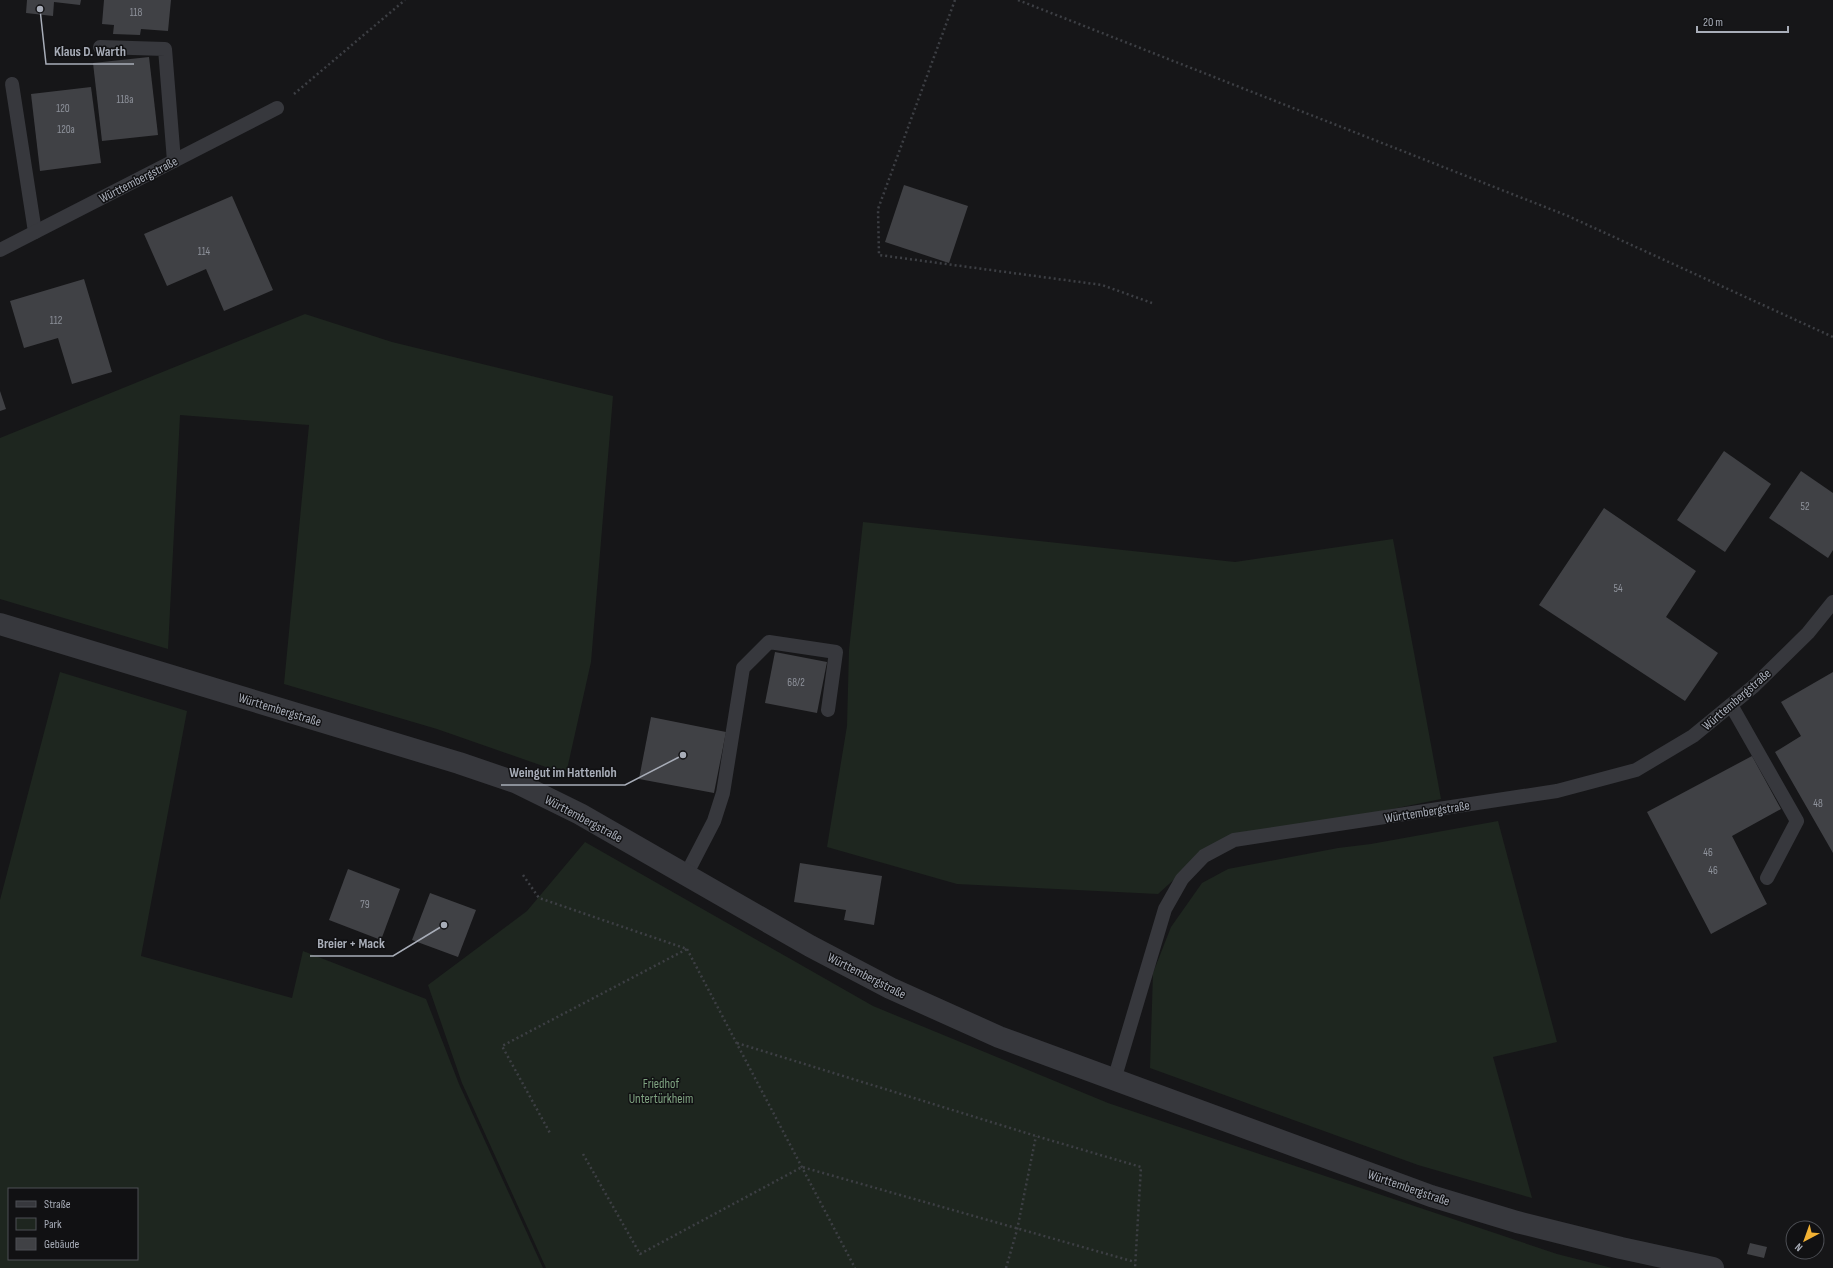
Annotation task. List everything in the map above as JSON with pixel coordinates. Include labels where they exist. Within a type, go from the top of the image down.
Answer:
[{"type":"street","name":"Württembergstraße","points":[[0,624],[142,668],[459,762],[515,782],[580,814],[810,946],[890,988],[1000,1037],[1114,1080],[1431,1196],[1517,1222],[1621,1248],[1713,1268]]},
{"type":"lane","points":[[100,46],[165,49],[174,161]]},
{"type":"lane","points":[[12,84],[35,232]]},
{"type":"lane","name":"Württembergstraße","points":[[0,250],[277,108]]},
{"type":"lane","name":"Württembergstraße","points":[[1114,1080],[1165,909],[1182,879],[1204,856],[1234,840],[1557,791],[1636,770],[1693,736],[1754,686],[1808,633],[1833,602]]},
{"type":"lane","points":[[686,875],[714,821],[723,792],[742,668],[769,642],[836,652],[828,710]]},
{"type":"lane","points":[[1731,705],[1797,821],[1767,878]]},
{"type":"path","points":[[277,108],[405,0]]},
{"type":"path","points":[[955,0],[878,209],[879,255],[1102,285],[1152,303]]},
{"type":"path","points":[[1018,0],[1568,216],[1833,337]]},
{"type":"path","points":[[523,875],[539,898],[687,949],[856,1268]]},
{"type":"path","points":[[550,1133],[502,1046],[687,949]]},
{"type":"path","points":[[736,1043],[1036,1136],[1142,1167],[1135,1262],[1136,1268]]},
{"type":"path","points":[[1006,1268],[1017,1230],[1036,1136]]},
{"type":"path","points":[[583,1154],[640,1254],[802,1167],[1017,1230],[1135,1262]]},
{"type":"green space","points":[[305,314],[392,342],[613,396],[591,662],[566,774],[437,729],[284,684],[309,425],[180,415],[168,649],[0,599],[0,438]]},
{"type":"green space","points":[[863,522],[1235,562],[1393,539],[1441,799],[1211,846],[1158,894],[957,884],[827,847],[847,726],[849,650]]},
{"type":"green space","points":[[60,672],[187,711],[141,956],[292,998],[303,951],[426,999],[459,1084],[543,1268],[0,1268],[0,900]]},
{"type":"green space","points":[[1498,821],[1557,1042],[1493,1057],[1532,1198],[1418,1165],[1150,1068],[1153,973],[1171,927],[1202,883],[1228,869],[1338,848],[1371,844]]},
{"type":"green space","name":"Friedhof Untertürkheim","points":[[585,842],[873,1006],[1108,1103],[1557,1254],[1612,1268],[546,1268],[462,1083],[428,985],[527,911]]},
{"type":"building","points":[[27,0],[81,0],[80,5],[54,2],[53,16],[26,13]]},
{"type":"building","points":[[104,0],[171,0],[168,31],[141,29],[140,35],[113,34],[114,25],[102,24]]},
{"type":"building","points":[[149,57],[158,135],[102,141],[93,63]]},
{"type":"building","points":[[91,87],[101,163],[40,171],[31,94]]},
{"type":"building","points":[[904,185],[968,206],[949,263],[885,242]]},
{"type":"building","points":[[232,196],[273,290],[224,311],[206,269],[167,286],[144,234]]},
{"type":"building","points":[[84,279],[112,372],[72,384],[58,338],[24,348],[10,301]]},
{"type":"building","points":[[0,391],[6,409],[0,411]]},
{"type":"building","points":[[1724,451],[1771,484],[1725,552],[1677,520]]},
{"type":"building","points":[[1801,471],[1833,493],[1833,550],[1828,558],[1769,518]]},
{"type":"building","points":[[1604,508],[1696,571],[1666,617],[1718,653],[1685,701],[1539,605]]},
{"type":"building","points":[[775,652],[827,662],[817,713],[765,703]]},
{"type":"building","points":[[1833,672],[1833,853],[1775,752],[1801,736],[1781,702]]},
{"type":"building","points":[[651,717],[726,732],[714,793],[639,779]]},
{"type":"building","points":[[1752,756],[1781,809],[1732,836],[1767,904],[1711,934],[1647,812]]},
{"type":"building","points":[[800,863],[882,876],[874,925],[844,920],[846,910],[794,902]]},
{"type":"building","points":[[348,869],[400,889],[381,940],[329,920]]},
{"type":"building","points":[[430,893],[476,910],[458,957],[412,940]]},
{"type":"building","points":[[1750,1243],[1767,1247],[1764,1258],[1747,1254]]},
{"type":"place","name":"Klaus D. Warth","points":[[40,9]]},
{"type":"place","name":"Weingut im Hattenloh","points":[[683,755]]},
{"type":"place","name":"Breier + Mack","points":[[444,925]]}]
